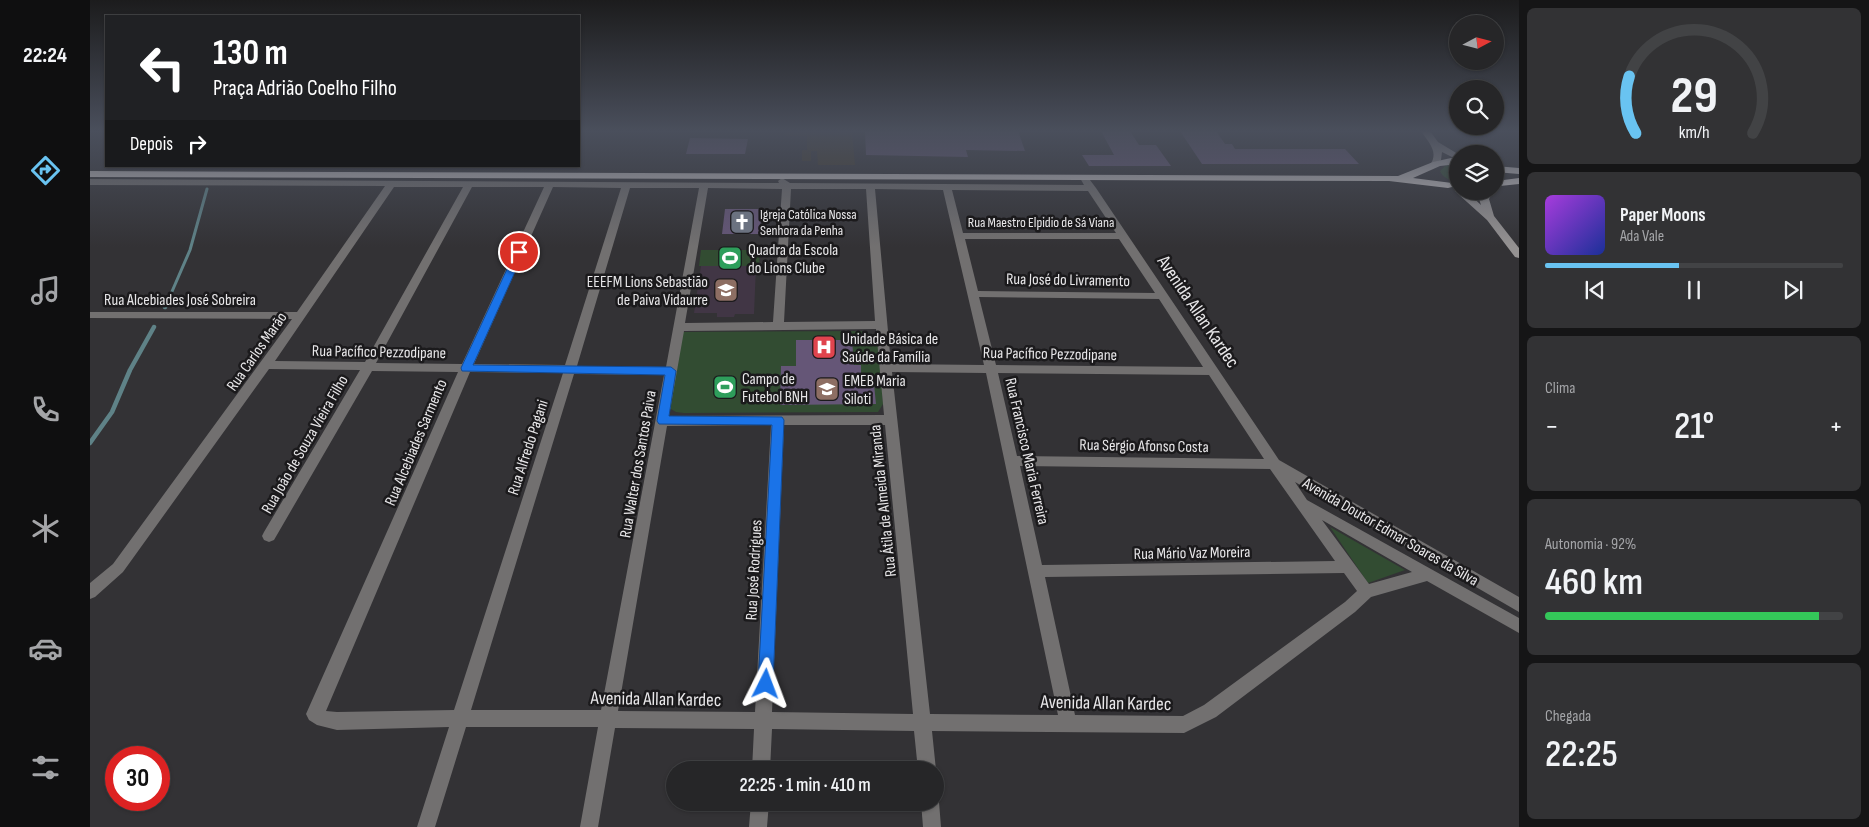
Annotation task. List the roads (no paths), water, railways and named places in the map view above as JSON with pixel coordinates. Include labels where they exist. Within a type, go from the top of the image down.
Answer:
[{"type":"highway","points":[[91,177],[331,174],[778,176],[1088,183],[1389,178],[1409,176],[1424,170]]},
{"type":"highway","points":[[1432,170],[1431,173],[1449,184]]},
{"type":"highway","points":[[331,174],[344,184]]},
{"type":"highway","points":[[1389,178],[1449,187]]},
{"type":"highway","points":[[1504,182],[1519,182]]},
{"type":"main road","points":[[1470,200],[1490,218],[1519,255]]},
{"type":"main road","points":[[1484,200],[1490,218]]},
{"type":"street","points":[[778,176],[787,186],[778,326]]},
{"type":"street","points":[[91,177],[344,184],[947,188],[1088,183]]},
{"type":"street","name":"Avenida Allan Kardec","points":[[315,714],[323,719],[337,721],[459,718],[609,718],[764,722],[1170,725],[1184,724],[1196,719],[1350,607],[1366,592],[1274,464],[1088,183]]},
{"type":"street","name":"Rua Carlos Marão","points":[[90,592],[118,568],[301,316],[391,184]]},
{"type":"street","name":"Rua João de Souza Vieira Filho","points":[[269,536],[368,367],[469,185]]},
{"type":"street","name":"Rua Alcebiades Sarmento","points":[[315,714],[466,368],[550,185]]},
{"type":"street","name":"Rua Alfredo Pagani","points":[[426,827],[570,370],[626,185]]},
{"type":"street","name":"Rua Walter dos Santos Paiva","points":[[589,827],[704,186]]},
{"type":"street","name":"Rua Átila de Almeida Miranda","points":[[870,187],[881,325],[926,761]]},
{"type":"street","name":"Rua Francisco Maria Ferreira","points":[[947,188],[1038,571],[1068,723]]},
{"type":"street","name":"Rua Maestro Elpidio de Sá Viana","points":[[959,236],[1123,236]]},
{"type":"street","name":"Rua José do Livramento","points":[[973,294],[1164,296]]},
{"type":"street","name":"Rua Alcebiades José Sobreira","points":[[90,316],[301,316]]},
{"type":"street","points":[[679,327],[881,325]]},
{"type":"street","name":"Rua Pacífico Pezzodipane","points":[[266,365],[671,371]]},
{"type":"street","name":"Rua Pacífico Pezzodipane","points":[[886,368],[1214,371]]},
{"type":"street","name":"Rua José Rodrigues","points":[[762,761],[778,420]]},
{"type":"street","points":[[663,421],[892,420]]},
{"type":"street","name":"Rua Sérgio Afonso Costa","points":[[1013,461],[1274,464]]},
{"type":"street","name":"Avenida Doutor Edmar Soares da Silva","points":[[1274,464],[1513,602],[1500,615]]},
{"type":"street","name":"Avenida Doutor Edmar Soares da Silva","points":[[1303,503],[1519,626]]},
{"type":"street","name":"Rua Mário Vaz Moreira","points":[[1038,571],[1348,568]]},
{"type":"street","points":[[1366,592],[1428,574]]},
{"type":"street","points":[[758,827],[759,811]]},
{"type":"street","points":[[931,811],[932,827]]},
{"type":"waterway","points":[[167,303],[190,250],[207,189]]},
{"type":"waterway","points":[[165,307],[168,302]]},
{"type":"waterway","points":[[90,443],[112,412],[130,370],[154,327]]},
{"type":"place","name":"Igreja Católica Nossa Senhora da Penha","points":[[742,222]]},
{"type":"place","name":"Quadra da Escola do Lions Clube","points":[[730,258]]},
{"type":"place","name":"EEEFM Lions Sebastião de Paiva Vidaurre","points":[[726,290]]},
{"type":"place","name":"Unidade Básica de Saúde da Família","points":[[824,347]]},
{"type":"place","name":"Campo de Futebol BNH","points":[[725,387]]},
{"type":"place","name":"EMEB Maria Siloti","points":[[827,389]]}]
